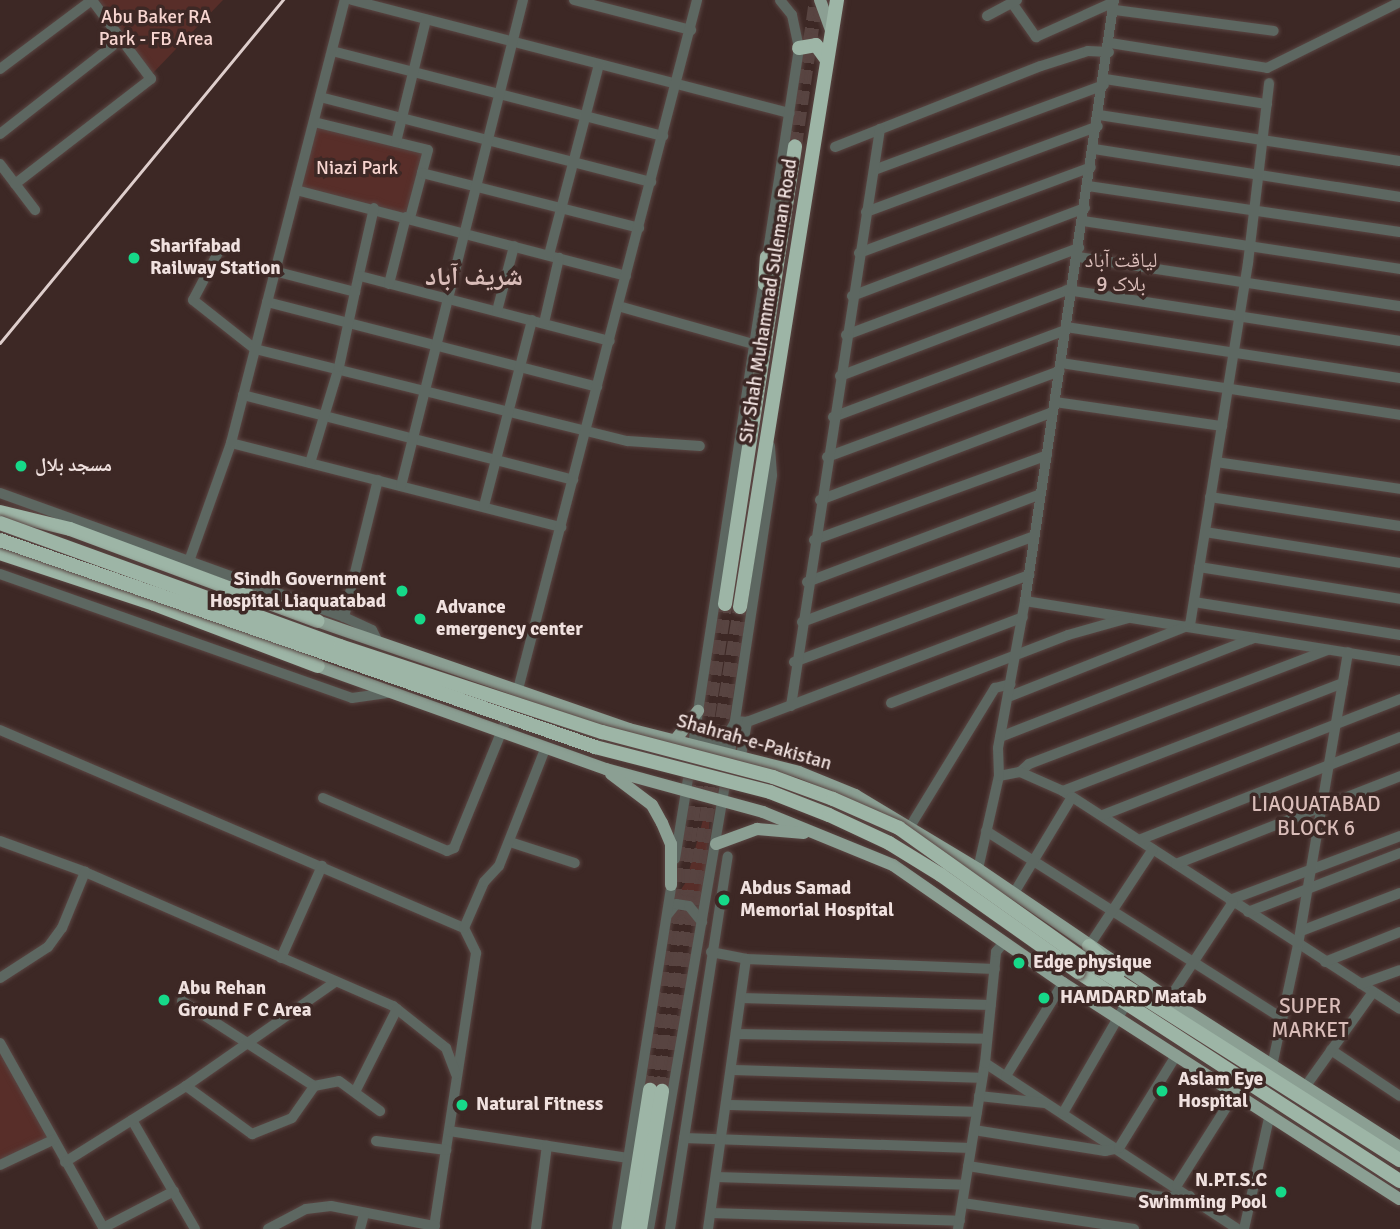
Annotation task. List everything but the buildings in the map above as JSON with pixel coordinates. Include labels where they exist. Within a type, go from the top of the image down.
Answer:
[{"type":"highway","name":"Sir Shah Muhammad Suleman Road","points":[[740,607],[837,0]]},
{"type":"highway","points":[[799,48],[816,45],[827,59]]},
{"type":"highway","name":"Sir Shah Muhammad Suleman Road","points":[[725,604],[794,146]]},
{"type":"highway","points":[[763,359],[767,257]]},
{"type":"highway","points":[[731,497],[758,392]]},
{"type":"highway","points":[[0,512],[70,529],[317,621]]},
{"type":"highway","points":[[0,523],[340,646],[603,732],[773,777],[833,799],[899,828],[1082,966],[1122,1011],[1271,1094],[1400,1181]]},
{"type":"highway","points":[[0,540],[595,747],[771,792],[830,815],[889,843],[1082,966],[1138,994],[1400,1149]]},
{"type":"highway","points":[[0,553],[154,604],[318,666]]},
{"type":"highway","points":[[1089,946],[1138,994]]},
{"type":"highway","points":[[628,1229],[656,1090],[640,1229]]},
{"type":"main road","points":[[820,0],[831,30]]},
{"type":"main road","name":"Shahrah-e-Pakistan","points":[[317,621],[629,729],[740,756],[855,795],[911,825],[1089,946],[1400,1149]]},
{"type":"main road","points":[[318,666],[545,749],[606,769],[729,802],[893,865],[1063,983],[1122,1011],[1177,1054],[1400,1199]]},
{"type":"main road","points":[[659,783],[672,777],[679,766],[679,749],[673,738],[698,711]]},
{"type":"main road","points":[[729,802],[730,776],[740,756]]},
{"type":"main road","points":[[606,769],[652,805],[671,844],[671,885]]},
{"type":"main road","points":[[716,844],[757,830],[812,834]]},
{"type":"street","points":[[0,69],[92,0],[150,79],[15,184]]},
{"type":"street","points":[[188,564],[231,443],[345,0]]},
{"type":"street","points":[[352,0],[790,113]]},
{"type":"street","points":[[401,486],[523,0]]},
{"type":"street","points":[[574,0],[691,30]]},
{"type":"street","points":[[323,798],[447,850],[454,848],[518,691],[697,0]]},
{"type":"street","points":[[617,1229],[799,48],[792,15],[780,0]]},
{"type":"street","points":[[987,16],[1014,2],[1036,37],[1115,4],[1274,31]]},
{"type":"street","points":[[835,147],[1041,66],[1088,51],[1110,48],[1267,68],[1398,3]]},
{"type":"street","points":[[978,869],[999,776],[1000,737],[1023,617],[1115,4]]},
{"type":"street","points":[[396,142],[426,20]]},
{"type":"street","points":[[0,134],[121,40]]},
{"type":"street","points":[[332,51],[663,136]]},
{"type":"street","points":[[544,323],[561,208],[599,65]]},
{"type":"street","points":[[874,170],[1105,82],[1267,104]]},
{"type":"street","points":[[1190,625],[1245,283],[1269,83]]},
{"type":"street","points":[[320,97],[651,182]]},
{"type":"street","points":[[866,212],[1098,121],[1263,140],[1400,161]]},
{"type":"street","points":[[314,122],[428,150],[389,284]]},
{"type":"street","points":[[791,706],[794,662],[880,130]]},
{"type":"street","points":[[1094,149],[1400,197]]},
{"type":"street","points":[[0,164],[35,210]]},
{"type":"street","points":[[859,253],[1091,167]]},
{"type":"street","points":[[422,173],[639,228]]},
{"type":"street","points":[[1088,186],[1400,232]]},
{"type":"street","points":[[296,190],[374,208],[626,276]]},
{"type":"street","points":[[310,463],[339,367],[374,208]]},
{"type":"street","points":[[852,296],[1085,208]]},
{"type":"street","points":[[1083,221],[1400,269]]},
{"type":"street","points":[[497,311],[514,246]]},
{"type":"street","points":[[221,247],[192,300],[255,349],[339,367],[425,392],[586,432],[628,441],[700,446]]},
{"type":"street","points":[[846,335],[1078,252],[1245,283],[1400,306]]},
{"type":"street","points":[[274,271],[355,292]]},
{"type":"street","points":[[360,276],[610,341]]},
{"type":"street","points":[[840,376],[1073,291],[1400,341]]},
{"type":"street","points":[[267,302],[597,387]]},
{"type":"street","points":[[618,306],[753,344]]},
{"type":"street","points":[[484,506],[532,320]]},
{"type":"street","points":[[833,417],[1066,329],[1400,378]]},
{"type":"street","points":[[827,457],[1060,367],[1228,388],[1400,415]]},
{"type":"street","points":[[243,395],[573,480]]},
{"type":"street","points":[[820,499],[1054,407],[1222,426]]},
{"type":"street","points":[[649,1229],[716,844],[740,756],[741,722],[772,475],[769,428]]},
{"type":"street","points":[[231,443],[561,527]]},
{"type":"street","points":[[814,540],[1047,455]]},
{"type":"street","points":[[1216,461],[1400,489]]},
{"type":"street","points":[[344,617],[378,480]]},
{"type":"street","points":[[0,493],[188,564],[344,617],[372,630],[379,642]]},
{"type":"street","points":[[807,582],[1041,494]]},
{"type":"street","points":[[1210,497],[1400,526]]},
{"type":"street","points":[[1205,532],[1400,563]]},
{"type":"street","points":[[802,622],[1035,536]]},
{"type":"street","points":[[1199,568],[1400,599]]},
{"type":"street","points":[[0,574],[352,698],[389,692]]},
{"type":"street","points":[[794,662],[1029,575]]},
{"type":"street","points":[[1025,601],[1135,616],[1400,661]]},
{"type":"street","points":[[1194,602],[1400,635]]},
{"type":"street","points":[[891,703],[1016,656],[1135,616]]},
{"type":"street","points":[[698,711],[699,735],[710,744],[727,741],[741,722],[791,706],[1023,617]]},
{"type":"street","points":[[1008,697],[1190,625]]},
{"type":"street","points":[[1000,737],[1256,636]]},
{"type":"street","points":[[999,776],[1020,772],[1029,764],[1329,649]]},
{"type":"street","points":[[1272,1066],[1301,931],[1348,652]]},
{"type":"street","points":[[1014,893],[1068,794],[1343,682]]},
{"type":"street","points":[[911,825],[995,688],[1011,684]]},
{"type":"street","points":[[1103,815],[1400,699]]},
{"type":"street","points":[[0,730],[464,928],[476,953],[434,1228],[331,1206],[306,1209],[268,1229]]},
{"type":"street","points":[[1139,840],[1400,737]]},
{"type":"street","points":[[464,928],[484,882],[499,866],[510,842],[545,749]]},
{"type":"street","points":[[1020,772],[1068,794],[1103,815],[1298,945],[1400,1009]]},
{"type":"street","points":[[1176,864],[1400,776]]},
{"type":"street","points":[[986,831],[1282,1018]]},
{"type":"street","points":[[1174,1002],[1193,963],[1232,901],[1400,836]]},
{"type":"street","points":[[0,841],[85,872],[397,1009],[446,1048],[457,1078]]},
{"type":"street","points":[[510,842],[575,863]]},
{"type":"street","points":[[1089,946],[1153,849]]},
{"type":"street","points":[[1248,912],[1400,853]]},
{"type":"street","points":[[670,1229],[727,856]]},
{"type":"street","points":[[281,958],[322,866]]},
{"type":"street","points":[[0,978],[48,947],[62,928],[85,872]]},
{"type":"street","points":[[1301,931],[1400,892]]},
{"type":"street","points":[[666,917],[670,909],[683,904],[696,909],[703,923]]},
{"type":"street","points":[[1325,962],[1400,932]]},
{"type":"street","points":[[710,1213],[959,1225],[985,1063],[996,953],[1004,942]]},
{"type":"street","points":[[711,952],[746,959],[995,969]]},
{"type":"street","points":[[708,1229],[746,959]]},
{"type":"street","points":[[1361,984],[1400,970]]},
{"type":"street","points":[[65,1162],[186,1086],[335,982]]},
{"type":"street","points":[[1006,1076],[1063,983]]},
{"type":"street","points":[[1305,1087],[1373,992]]},
{"type":"street","points":[[741,998],[991,1005]]},
{"type":"street","points":[[182,1001],[314,1086],[339,1082],[380,1111]]},
{"type":"street","points":[[355,1092],[397,1009]]},
{"type":"street","points":[[1063,1113],[1122,1011]]},
{"type":"street","points":[[736,1034],[987,1040]]},
{"type":"street","points":[[446,1048],[463,1041]]},
{"type":"street","points":[[0,1043],[104,1228],[173,1191]]},
{"type":"street","points":[[1331,1051],[1400,1096]]},
{"type":"street","points":[[1119,1149],[1177,1054]]},
{"type":"street","points":[[985,1063],[1177,1185],[1238,1229]]},
{"type":"street","points":[[731,1070],[982,1078]]},
{"type":"street","points":[[186,1086],[252,1134],[292,1118],[314,1086]]},
{"type":"street","points":[[1177,1185],[1236,1092]]},
{"type":"street","points":[[979,1096],[1048,1103]]},
{"type":"street","points":[[727,1105],[977,1112]]},
{"type":"street","points":[[1244,1229],[1270,1114]]},
{"type":"street","points":[[132,1120],[195,1229]]},
{"type":"street","points":[[974,1130],[1105,1151],[1119,1149]]},
{"type":"street","points":[[449,1131],[628,1158]]},
{"type":"street","points":[[684,1138],[722,1142],[971,1148]]},
{"type":"street","points":[[0,1165],[53,1140]]},
{"type":"street","points":[[376,1141],[446,1150]]},
{"type":"street","points":[[536,1229],[547,1146]]},
{"type":"street","points":[[968,1166],[1164,1197],[1191,1195]]},
{"type":"street","points":[[716,1177],[965,1185]]},
{"type":"street","points":[[962,1203],[1134,1229]]},
{"type":"street","points":[[360,1229],[364,1214]]},
{"type":"green space","name":"Abu Baker RA Park - FB Area","points":[[99,0],[223,0],[152,74]]},
{"type":"green space","name":"Niazi Park","points":[[314,122],[428,150],[410,219],[297,191]]},
{"type":"green space","points":[[710,815],[703,900],[677,895],[686,882],[704,816]]},
{"type":"green space","points":[[0,1044],[47,1133],[47,1143],[0,1163]]},
{"type":"tunnel","points":[[795,146],[816,0]]},
{"type":"tunnel","points":[[650,1090],[725,604]]},
{"type":"tunnel","points":[[662,1091],[740,607]]},
{"type":"railway","points":[[0,343],[283,0]]},
{"type":"place","name":"Sharifabad Railway Station","points":[[134,258]]},
{"type":"place","name":"مسجد بلال","points":[[21,466]]},
{"type":"place","name":"Sindh Government Hospital Liaquatabad","points":[[402,591]]},
{"type":"place","name":"Advance emergency center","points":[[420,619]]},
{"type":"place","name":"Abdus Samad Memorial Hospital","points":[[724,900]]},
{"type":"place","name":"Edge physique","points":[[1019,963]]},
{"type":"place","name":"HAMDARD Matab","points":[[1044,998]]},
{"type":"place","name":"Abu Rehan Ground F C Area","points":[[164,1000]]},
{"type":"place","name":"Aslam Eye Hospital","points":[[1162,1091]]},
{"type":"place","name":"Natural Fitness","points":[[462,1105]]},
{"type":"place","name":"N.P.T.S.C Swimming Pool","points":[[1281,1192]]},
{"type":"district","name":"لیاقت آباد بلاک 9","points":[[1121,272]]},
{"type":"district","name":"شريف آباد","points":[[474,278]]},
{"type":"district","name":"LIAQUATABAD BLOCK 6","points":[[1316,816]]},
{"type":"district","name":"SUPER MARKET","points":[[1310,1018]]}]
